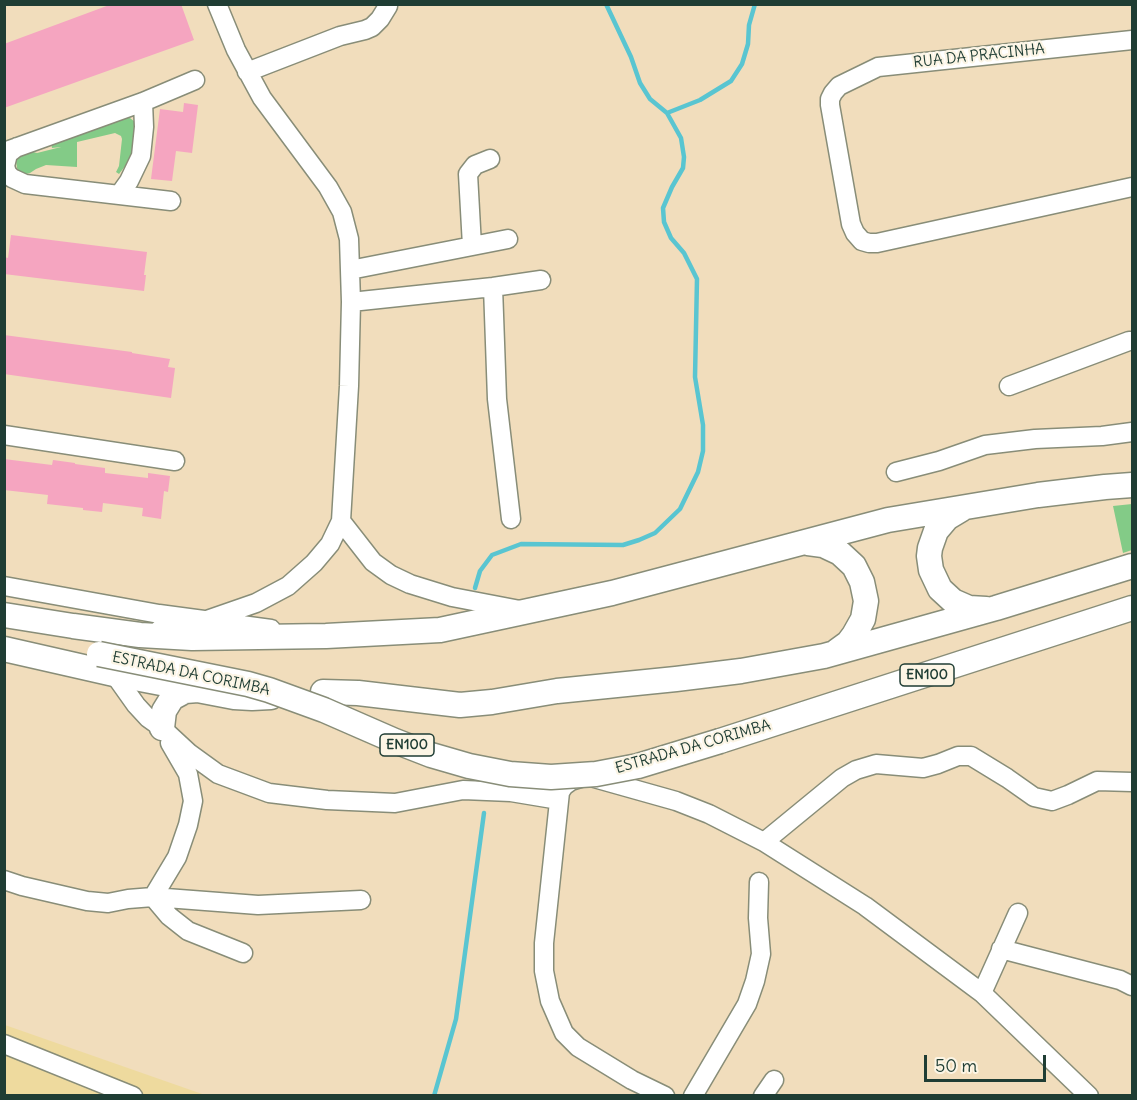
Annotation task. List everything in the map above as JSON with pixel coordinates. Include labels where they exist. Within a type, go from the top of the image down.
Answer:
[{"type":"main road","points":[[996,608],[969,608],[953,601],[940,589],[931,570],[929,556],[936,531],[947,518],[970,506],[1038,495],[1132,485]]},
{"type":"main road","name":"ESTRADA DA CORIMBA","points":[[4,615],[140,635],[192,638],[326,636],[440,630],[612,593],[888,520],[970,506]]},
{"type":"main road","points":[[795,544],[814,543],[832,548],[854,566],[862,582],[866,601],[859,627],[841,648],[824,656]]},
{"type":"main road","points":[[323,692],[368,693],[460,705],[557,691],[741,671],[824,656],[996,608],[1132,566]]},
{"type":"main road","name":"ESTRADA DA CORIMBA","points":[[4,635],[248,684],[324,710],[395,741],[469,766],[510,774],[551,777],[596,774],[638,766],[1132,609]]},
{"type":"main road","name":"ESTRADA DA CORIMBA","points":[[4,649],[114,674],[234,697],[271,697]]},
{"type":"main road","points":[[162,728],[164,711],[172,698],[185,691],[201,690]]},
{"type":"street","points":[[140,635],[207,620],[256,603],[288,586],[314,563],[330,544],[340,521],[349,386],[351,303],[349,239],[342,212],[328,188],[262,98],[229,35],[218,4]]},
{"type":"street","points":[[248,72],[340,36],[372,27],[388,6]]},
{"type":"street","name":"RUA DA PRACINHA","points":[[1132,40],[878,67],[839,86],[830,99],[851,224],[855,234],[862,241],[877,243],[1132,187]]},
{"type":"street","points":[[25,184],[12,178],[5,166],[11,149],[143,102],[195,80]]},
{"type":"street","points":[[119,195],[135,171],[141,156],[144,127],[143,102]]},
{"type":"street","points":[[472,246],[468,174],[475,165],[490,159]]},
{"type":"street","points":[[4,179],[25,184],[171,201]]},
{"type":"street","points":[[350,270],[508,239]]},
{"type":"street","points":[[351,303],[541,280]]},
{"type":"street","points":[[493,287],[497,399],[511,519]]},
{"type":"street","points":[[1009,386],[1132,340]]},
{"type":"street","points":[[896,472],[985,446],[1035,439],[1102,436],[1132,432]]},
{"type":"street","points":[[4,435],[175,461]]},
{"type":"street","points":[[340,521],[373,562],[391,575],[410,584],[452,597],[526,611]]},
{"type":"street","points":[[4,586],[159,614],[326,636]]},
{"type":"street","points":[[114,674],[148,718],[189,753],[218,774],[269,793],[327,800],[395,803],[463,790],[511,792],[559,800]]},
{"type":"street","points":[[153,897],[177,857],[193,801],[188,774],[162,728]]},
{"type":"street","points":[[764,842],[842,778],[856,770],[876,764],[923,768],[957,756],[971,756],[1034,797],[1052,801],[1097,781],[1132,782]]},
{"type":"street","points":[[665,1095],[629,1088],[578,1047],[564,1033],[550,1001],[544,971],[544,943],[560,792],[571,781],[586,776],[676,801],[710,814],[764,842],[864,906],[982,993],[1089,1095]]},
{"type":"street","points":[[4,880],[87,901],[108,903],[153,897],[258,905],[361,900]]},
{"type":"street","points":[[693,1095],[747,1004],[755,981],[761,954],[758,918],[759,882]]},
{"type":"street","points":[[153,897],[169,916],[188,931],[243,953]]},
{"type":"street","points":[[982,993],[1018,913]]},
{"type":"street","points":[[1001,949],[1120,980],[1132,986]]},
{"type":"street","points":[[4,1044],[133,1095]]},
{"type":"street","points":[[763,1095],[774,1080]]},
{"type":"green space","points":[[124,117],[135,122],[133,156],[119,174],[116,172],[119,166],[122,139],[115,133],[77,142],[77,167],[46,165],[26,174],[17,168],[17,157],[29,151],[37,153],[61,147],[52,148],[51,143]]},
{"type":"green space","points":[[1132,504],[1132,550],[1123,553],[1113,506]]},
{"type":"sand","points":[[5,1025],[205,1095],[5,1096]]},
{"type":"building","points":[[112,4],[181,4],[194,40],[4,108],[4,44]]},
{"type":"building","points":[[184,103],[198,105],[192,153],[176,151],[172,181],[151,179],[160,109],[183,112]]},
{"type":"building","points":[[11,235],[147,252],[144,291],[4,274],[4,257],[8,258]]},
{"type":"building","points":[[4,335],[170,359],[168,367],[175,368],[171,398],[4,374]]},
{"type":"building","points":[[4,459],[52,465],[53,460],[105,468],[105,473],[148,478],[148,473],[170,476],[168,492],[164,491],[161,519],[142,516],[143,508],[103,503],[102,512],[83,510],[83,508],[47,504],[48,495],[4,490]]},
{"type":"waterway","points":[[475,588],[480,571],[492,555],[521,544],[623,545],[655,533],[680,509],[698,472],[703,451],[703,425],[695,377],[697,279],[684,253],[671,238],[664,222],[663,208],[683,168],[681,138],[667,113],[650,99],[640,83],[631,57],[606,4]]},
{"type":"waterway","points":[[667,113],[700,100],[731,81],[742,64],[755,4]]},
{"type":"waterway","points":[[434,1096],[456,1019],[484,813]]}]
